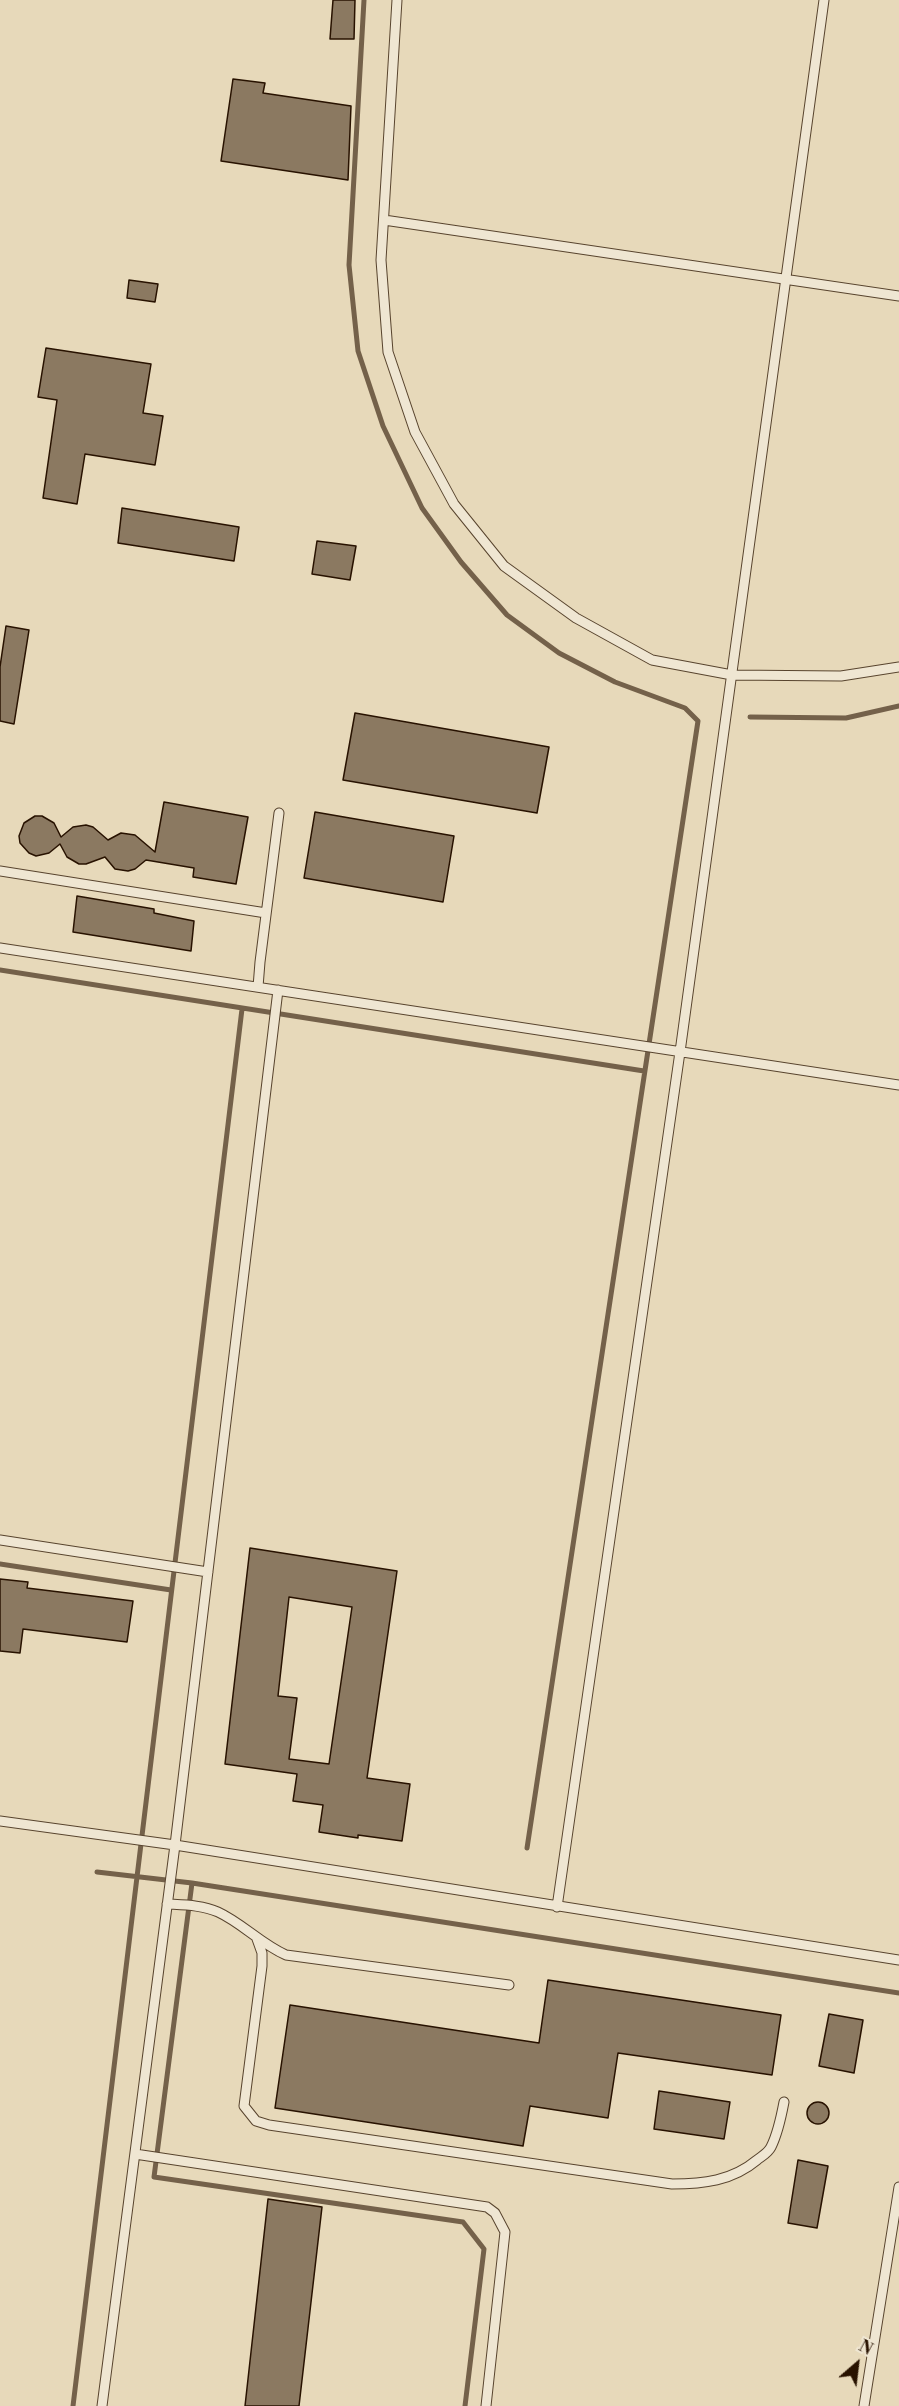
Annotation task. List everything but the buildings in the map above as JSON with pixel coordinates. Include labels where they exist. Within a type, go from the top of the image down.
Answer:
[{"type":"lane","points":[[397,0],[381,260],[387,352],[415,432],[454,504],[504,566],[576,618],[652,660],[732,675],[840,676],[899,667]]},
{"type":"lane","points":[[557,1907],[680,1052],[824,0]]},
{"type":"lane","points":[[384,220],[899,296]]},
{"type":"lane","points":[[258,987],[279,813]]},
{"type":"lane","points":[[0,871],[266,913]]},
{"type":"lane","points":[[0,948],[899,1085]]},
{"type":"lane","points":[[102,2406],[175,1845],[278,990]]},
{"type":"lane","points":[[0,1540],[208,1572]]},
{"type":"lane","points":[[0,1821],[175,1845],[899,1960]]},
{"type":"lane","points":[[167,1904],[203,1907],[220,1913],[257,1939],[286,1955],[509,1985]]},
{"type":"lane","points":[[257,1939],[262,1953],[262,1966],[244,2106],[256,2121],[269,2125],[672,2184],[700,2184],[724,2179],[751,2166],[769,2150],[779,2128],[784,2102]]},
{"type":"lane","points":[[135,2154],[487,2206],[495,2212],[505,2232],[486,2406]]},
{"type":"lane","points":[[864,2406],[899,2187]]},
{"type":"waterway","points":[[364,0],[349,265],[358,351],[383,426],[422,508],[461,562],[507,615],[559,653],[615,682],[685,708],[698,721],[527,1848]]},
{"type":"waterway","points":[[750,717],[846,718],[899,706]]},
{"type":"waterway","points":[[0,970],[644,1071]]},
{"type":"waterway","points":[[73,2406],[242,1009]]},
{"type":"waterway","points":[[0,1564],[171,1590]]},
{"type":"waterway","points":[[97,1872],[192,1883],[899,1993]]},
{"type":"waterway","points":[[192,1883],[154,2177],[463,2222],[484,2249],[465,2406]]}]
